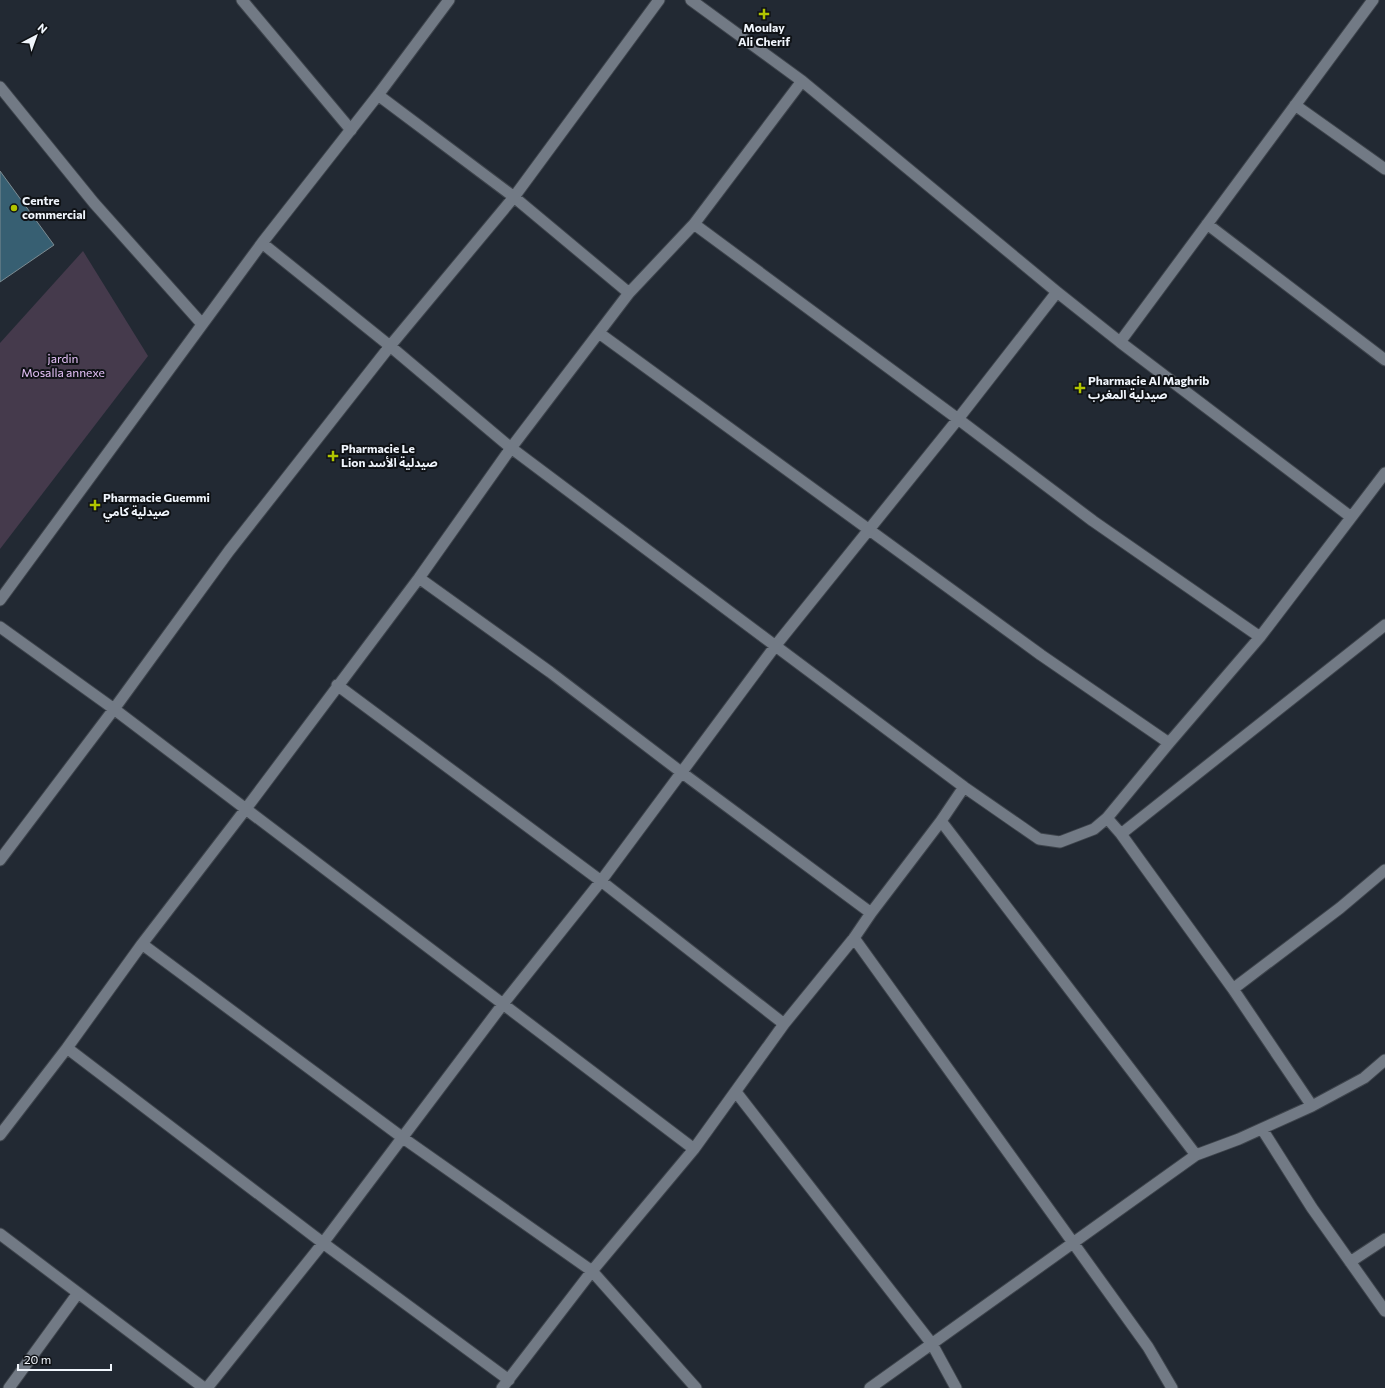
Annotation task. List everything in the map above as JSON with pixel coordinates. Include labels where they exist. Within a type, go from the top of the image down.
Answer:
[{"type":"street","points":[[242,0],[351,130]]},
{"type":"street","points":[[0,600],[262,243],[378,95],[449,0]]},
{"type":"street","points":[[0,860],[114,709],[229,551],[390,346],[514,197],[659,0]]},
{"type":"street","points":[[691,0],[802,81],[1057,292],[1120,342],[1351,517]]},
{"type":"street","points":[[1120,342],[1372,0]]},
{"type":"street","points":[[0,1135],[67,1048],[142,944],[245,810],[337,685],[419,578],[512,448],[629,293],[694,224],[802,81]]},
{"type":"street","points":[[0,87],[94,203],[202,324]]},
{"type":"street","points":[[378,95],[514,197],[629,293]]},
{"type":"street","points":[[1295,105],[1385,169]]},
{"type":"street","points":[[694,224],[958,419],[1093,521],[1260,636]]},
{"type":"street","points":[[1207,224],[1385,360]]},
{"type":"street","points":[[262,243],[390,346],[512,448],[964,787],[1039,839],[1060,842],[1094,829],[1107,818],[1168,743],[1260,636],[1385,473]]},
{"type":"street","points":[[0,1234],[205,1388],[323,1243],[503,1004],[601,881],[776,645],[958,419],[1057,292]]},
{"type":"street","points":[[599,333],[1041,655],[1168,743]]},
{"type":"street","points":[[419,578],[550,672],[681,772],[871,913]]},
{"type":"street","points":[[1121,834],[1385,626]]},
{"type":"street","points":[[0,627],[114,709],[245,810],[694,1149]]},
{"type":"street","points":[[337,685],[601,881],[784,1024]]},
{"type":"street","points":[[67,1048],[505,1384],[592,1271],[694,1149],[784,1024],[854,938],[871,913],[941,821],[964,787]]},
{"type":"street","points":[[1107,818],[1121,834],[1233,989],[1312,1106]]},
{"type":"street","points":[[941,821],[1196,1156]]},
{"type":"street","points":[[1233,989],[1340,908],[1385,870]]},
{"type":"street","points":[[854,938],[1148,1347],[1172,1388]]},
{"type":"street","points":[[142,944],[403,1138],[592,1271],[696,1388]]},
{"type":"street","points":[[870,1388],[1196,1156],[1239,1139],[1312,1106],[1364,1078],[1385,1060]]},
{"type":"street","points":[[736,1092],[932,1344],[956,1388]]},
{"type":"street","points":[[1262,1129],[1312,1208],[1385,1311]]},
{"type":"street","points":[[1350,1262],[1385,1239]]},
{"type":"street","points":[[9,1388],[78,1293]]},
{"type":"green space","name":"jardin Mosalla annexe","points":[[83,251],[148,356],[0,549],[0,343]]},
{"type":"building","name":"Centre commercial","points":[[0,171],[54,245],[0,282]]},
{"type":"place","name":"Moulay Ali Cherif","points":[[764,14]]},
{"type":"place","name":"Centre commercial","points":[[14,208]]},
{"type":"place","name":"Pharmacie Al Maghrib صيدلية المغرب","points":[[1080,388]]},
{"type":"place","name":"Pharmacie Le Lion صيدلية الأسد","points":[[333,456]]},
{"type":"place","name":"Pharmacie Guemmi صيدلية كامي","points":[[95,505]]}]
